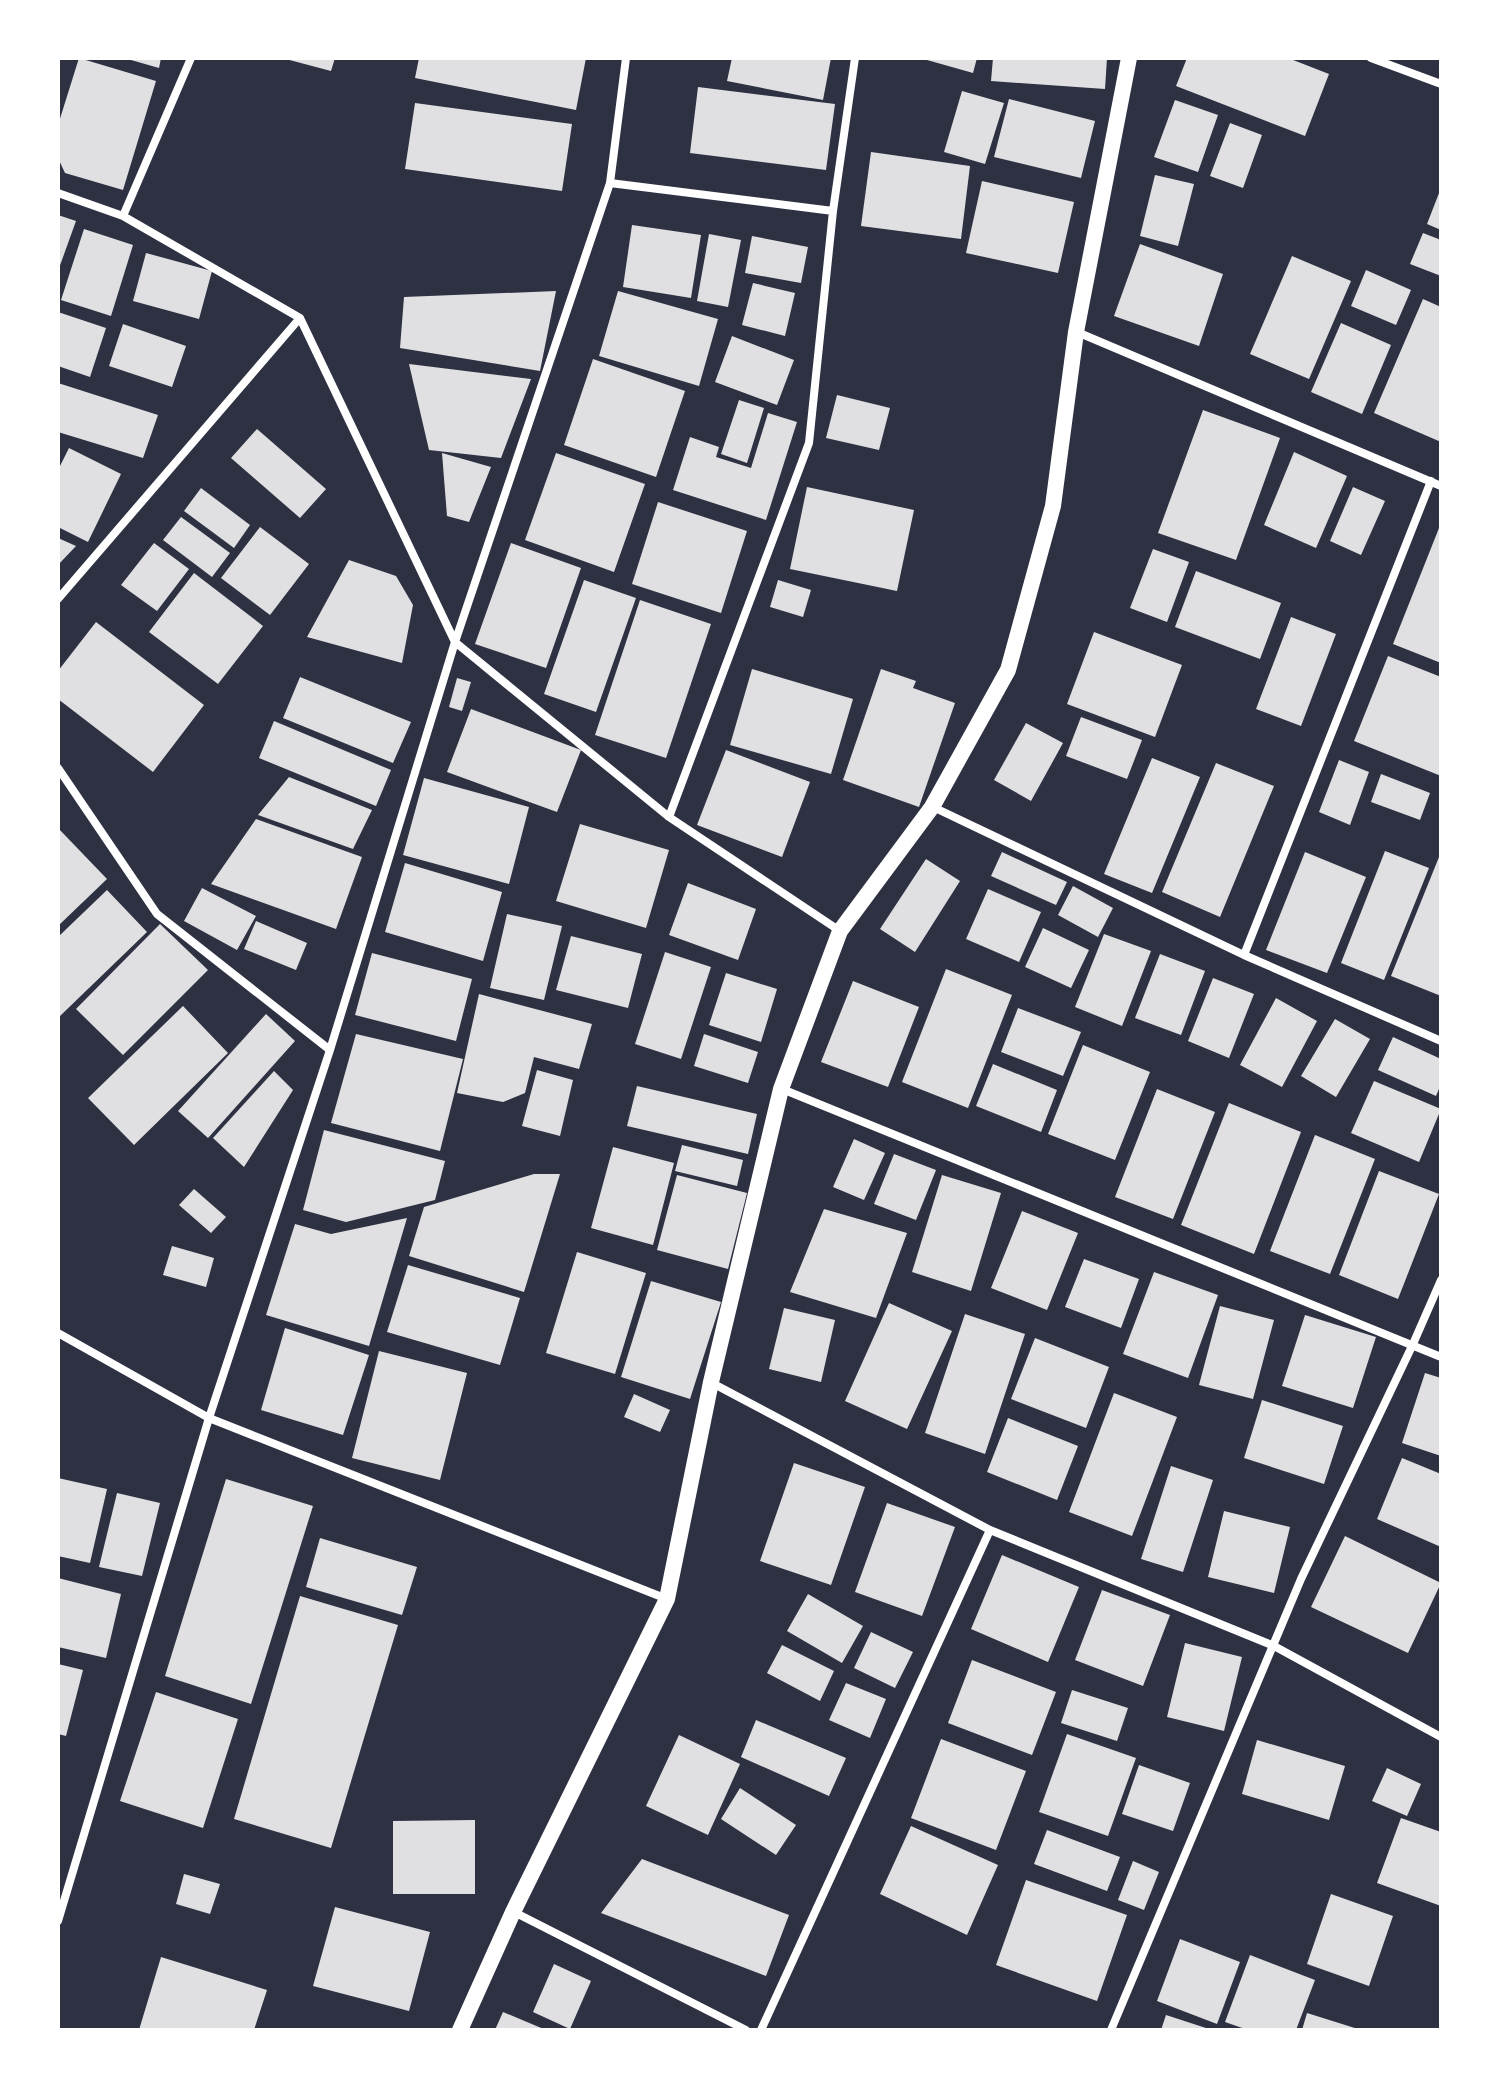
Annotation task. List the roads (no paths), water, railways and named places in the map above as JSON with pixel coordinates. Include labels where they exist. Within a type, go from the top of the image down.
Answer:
[{"type":"main road","points":[[460,2030],[513,1912],[667,1599],[711,1382],[781,1089],[840,931],[932,807],[1008,670],[1053,506],[1076,332],[1129,58]]},
{"type":"street","points":[[123,216],[191,58]]},
{"type":"street","points":[[58,1921],[209,1418],[330,1050],[455,642],[610,183],[626,58]]},
{"type":"street","points":[[669,817],[809,443],[833,211],[855,58]]},
{"type":"street","points":[[1371,58],[1441,84]]},
{"type":"street","points":[[610,183],[833,211]]},
{"type":"street","points":[[58,193],[123,216],[300,318],[455,642],[669,817],[840,931]]},
{"type":"street","points":[[58,599],[300,318]]},
{"type":"street","points":[[1076,332],[1441,486]]},
{"type":"street","points":[[1244,955],[1431,481]]},
{"type":"street","points":[[58,768],[157,914],[330,1050]]},
{"type":"street","points":[[932,807],[1244,955],[1441,1041]]},
{"type":"street","points":[[781,1089],[1441,1357]]},
{"type":"street","points":[[1111,2030],[1307,1566],[1441,1280]]},
{"type":"street","points":[[58,1333],[209,1418],[667,1599]]},
{"type":"street","points":[[711,1382],[990,1530],[1274,1646],[1441,1737]]},
{"type":"street","points":[[761,2030],[990,1530]]},
{"type":"street","points":[[513,1912],[746,2030]]}]
